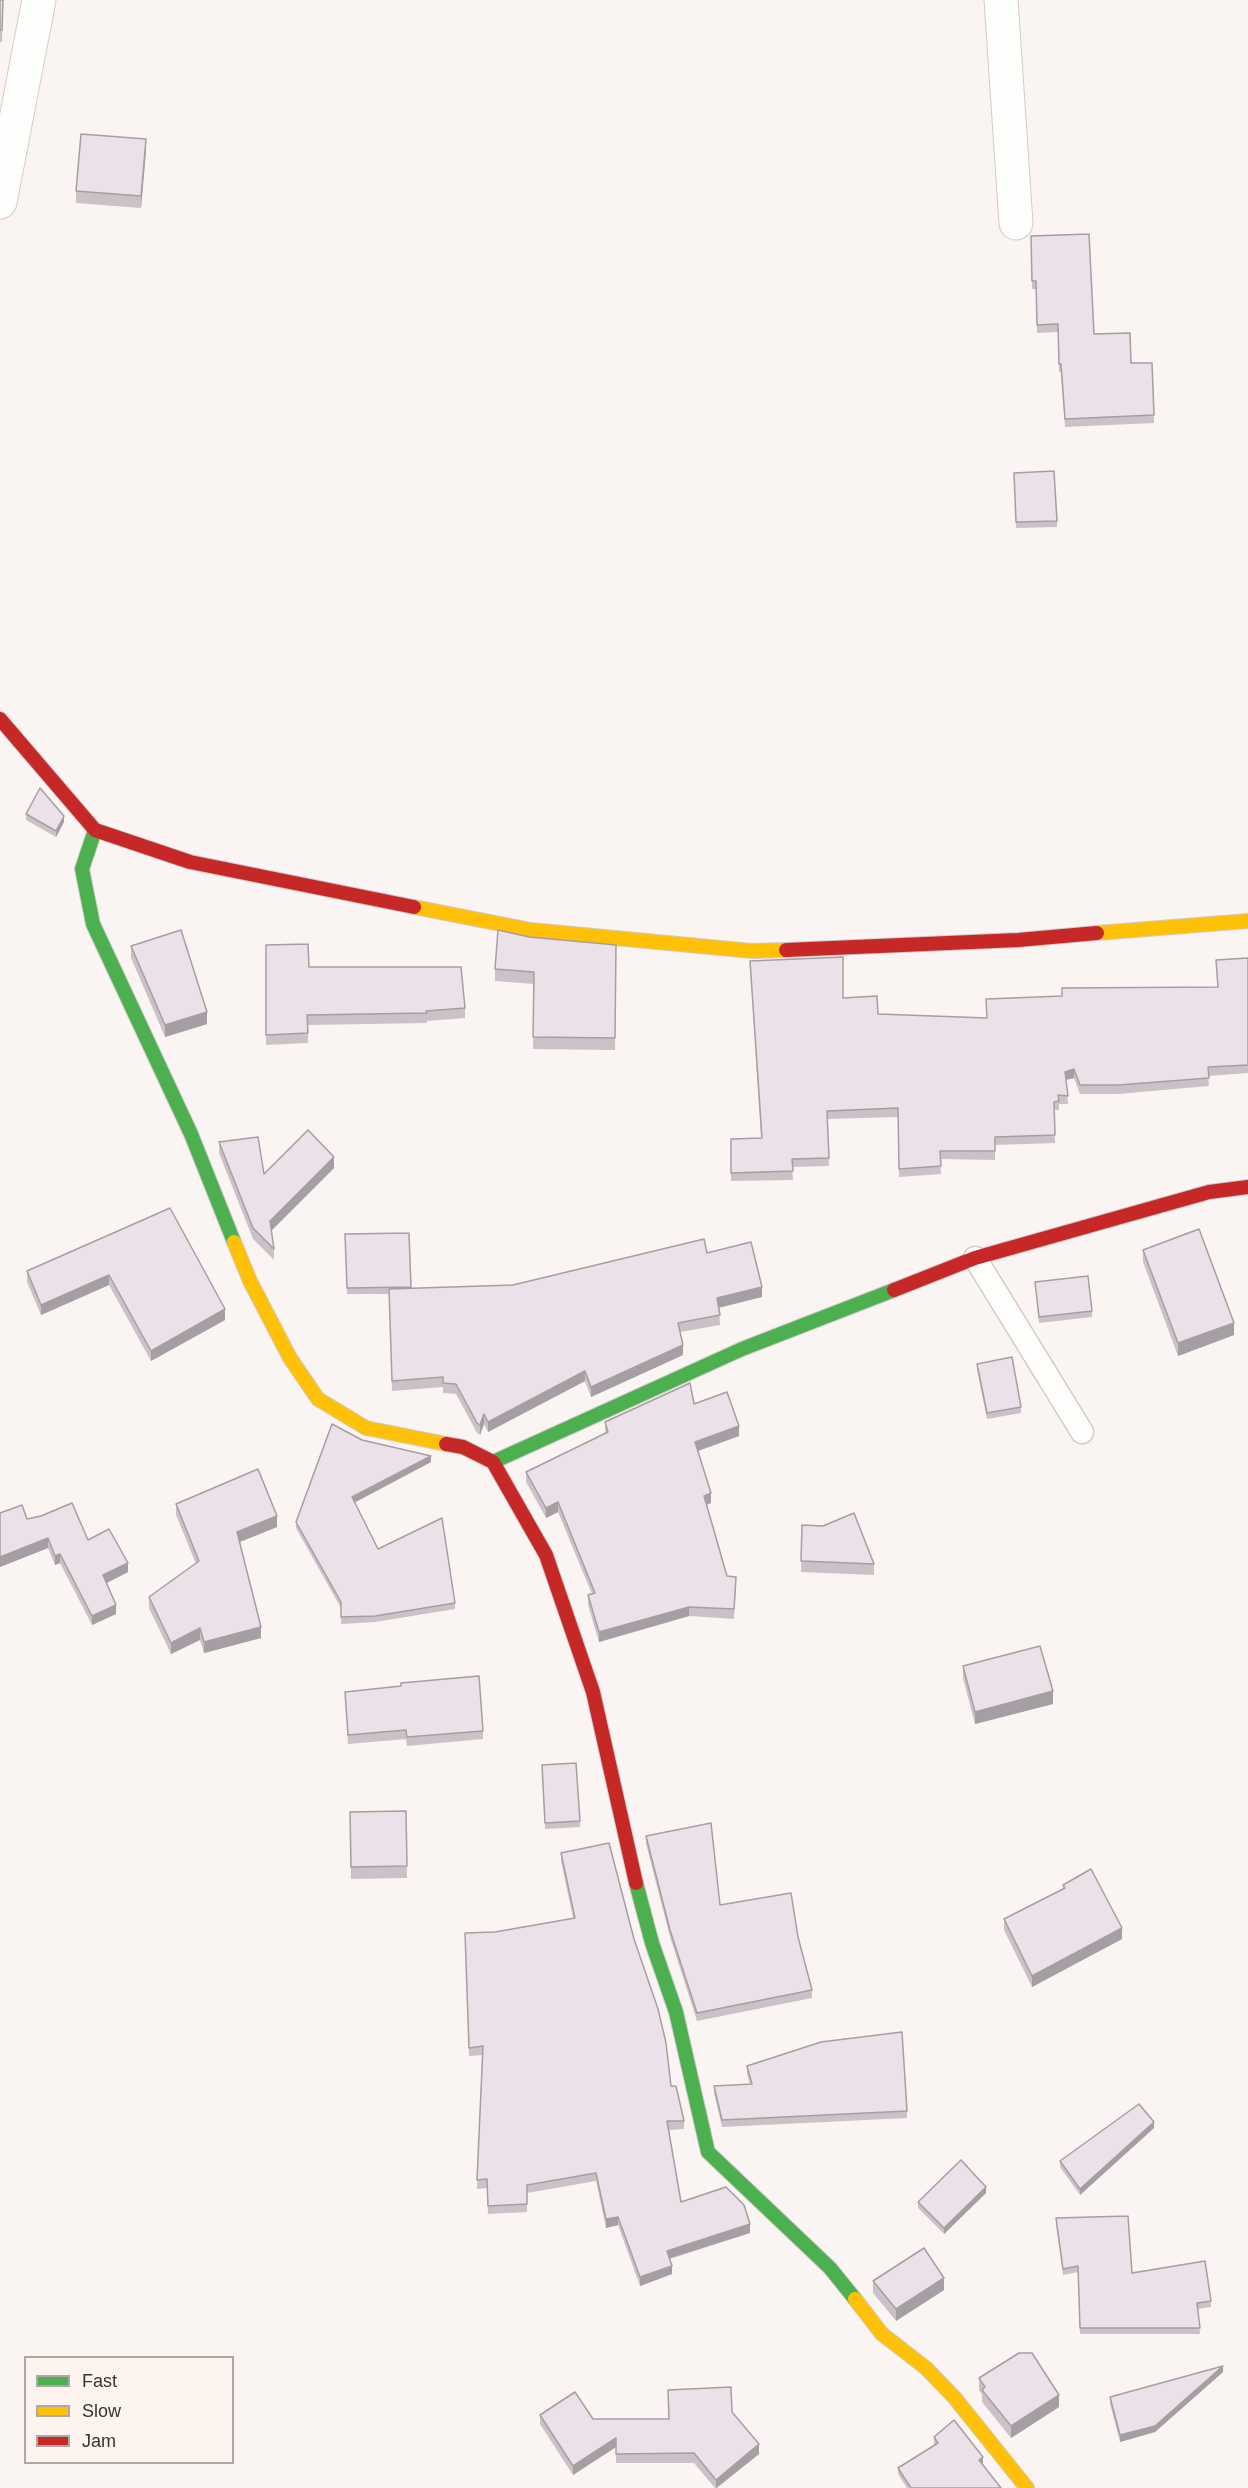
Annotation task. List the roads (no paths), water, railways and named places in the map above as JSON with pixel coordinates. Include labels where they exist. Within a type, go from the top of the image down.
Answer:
[{"type":"street","points":[[0,202],[39,0]]},
{"type":"street","points":[[1001,0],[1016,223]]},
{"type":"street","points":[[0,719],[94,830],[190,862],[531,930],[752,951],[1018,940],[1248,921]]},
{"type":"street","points":[[94,830],[82,869],[93,924],[191,1134],[250,1281],[290,1358],[318,1399],[366,1428],[462,1447],[494,1462],[546,1555],[593,1692],[632,1868],[652,1943],[676,2012],[708,2152],[768,2212],[830,2268],[882,2334],[926,2368],[954,2397],[1027,2488]]},
{"type":"street","points":[[494,1462],[742,1349],[975,1258],[1209,1192],[1248,1187]]},
{"type":"lane","points":[[975,1258],[1082,1432]]}]
